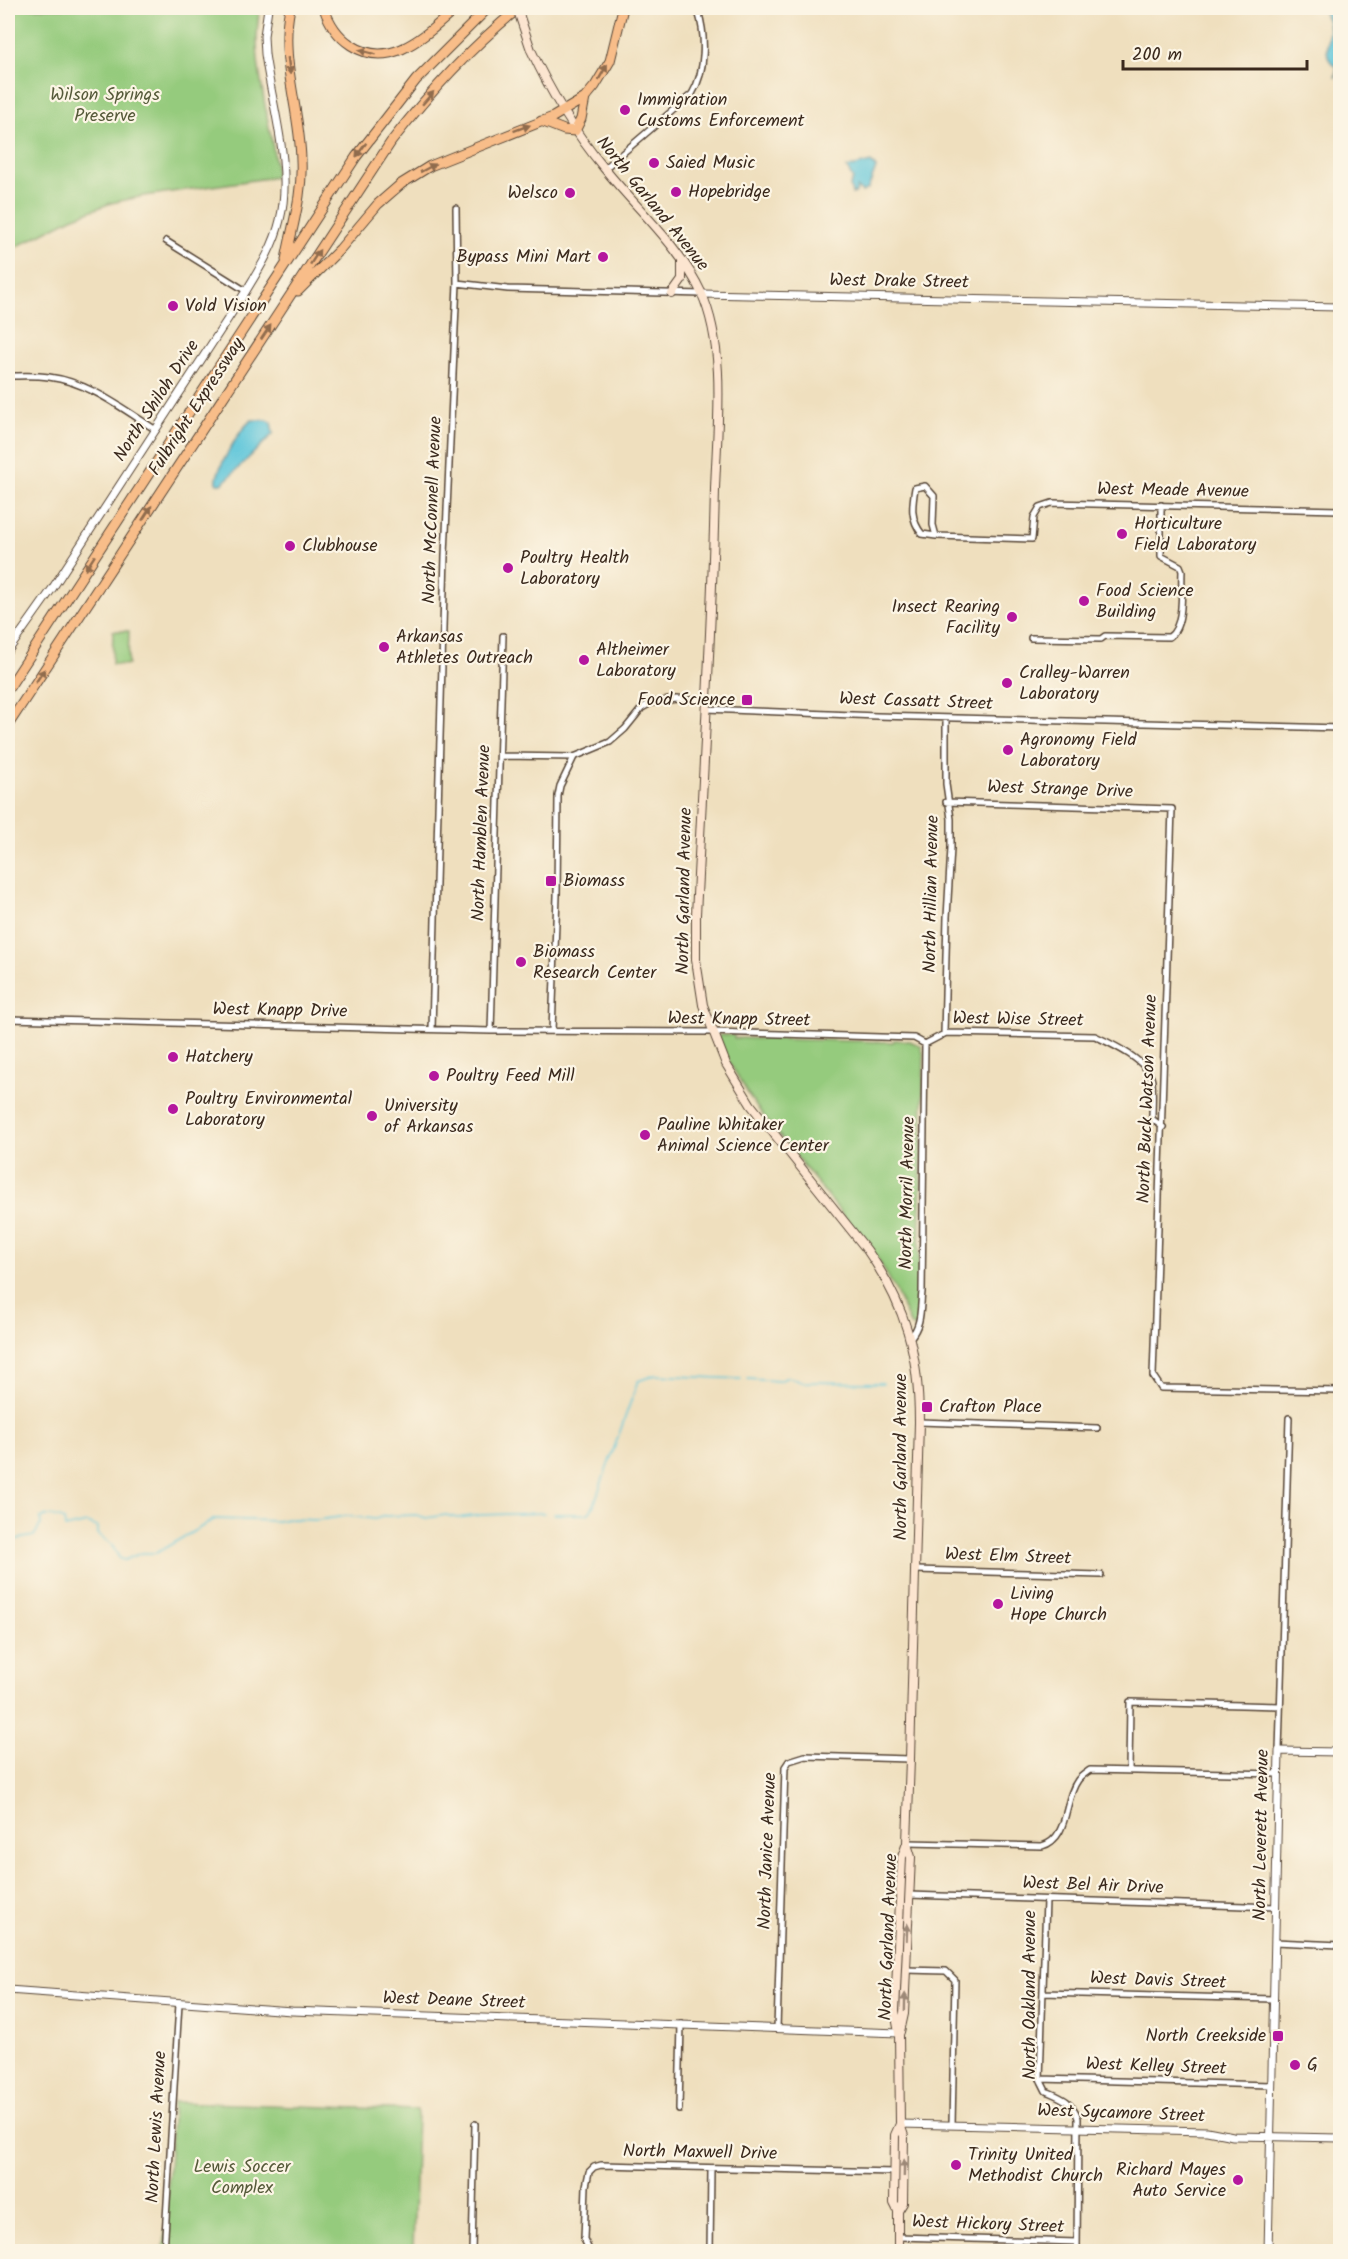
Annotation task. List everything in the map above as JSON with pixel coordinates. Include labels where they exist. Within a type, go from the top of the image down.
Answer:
[{"type":"highway","points":[[285,264],[300,191],[302,161],[287,50],[286,30],[290,8]]},
{"type":"highway","points":[[324,8],[332,25],[347,42],[361,51],[381,55],[395,53],[409,47],[457,8]]},
{"type":"highway","name":"Fulbright Expressway","points":[[8,688],[356,157],[396,103],[439,54],[488,8]]},
{"type":"highway","name":"Fulbright Expressway","points":[[8,725],[372,170],[413,115],[455,68],[518,8]]},
{"type":"highway","points":[[283,306],[340,249],[378,204],[401,184],[445,159],[562,112],[585,98],[610,61],[623,8]]},
{"type":"highway","points":[[541,121],[564,130],[575,131],[581,119],[585,98]]},
{"type":"main road","name":"North Garland Avenue","points":[[518,8],[531,50],[562,112],[604,169],[682,261],[702,294],[715,340],[717,381],[714,530],[696,960],[703,1005],[726,1065],[751,1105],[875,1261],[893,1294],[910,1338],[918,1374],[919,1422],[907,1843],[902,1857],[896,1968],[895,2014],[899,2033],[900,2124],[904,2136],[903,2203],[898,2211]]},
{"type":"main road","points":[[672,294],[682,280],[682,261]]},
{"type":"main road","name":"North Garland Avenue","points":[[899,2033],[904,2014],[911,1857],[907,1843]]},
{"type":"main road","name":"North Garland Avenue","points":[[898,2252],[898,2211],[894,2203],[894,2172],[895,2135],[900,2124]]},
{"type":"street","name":"North Shiloh Drive","points":[[8,651],[52,589],[246,291],[264,261],[276,233],[284,191],[282,153],[265,54],[264,36],[268,8]]},
{"type":"street","points":[[604,169],[692,94],[698,84],[702,67],[703,25],[698,11]]},
{"type":"street","name":"North McConnell Avenue","points":[[432,1029],[445,555],[457,283],[456,208]]},
{"type":"street","points":[[166,241],[246,291]]},
{"type":"street","name":"West Drake Street","points":[[457,283],[508,289],[672,294],[1341,307]]},
{"type":"street","points":[[8,376],[49,377],[79,384],[93,390],[156,430]]},
{"type":"street","points":[[925,486],[934,496],[933,525],[936,536],[922,534],[914,523],[912,507],[915,488],[925,486]]},
{"type":"street","name":"West Meade Avenue","points":[[936,536],[1032,539],[1034,517],[1040,507],[1052,503],[1341,510]]},
{"type":"street","points":[[1031,638],[1101,639],[1106,636],[1169,637],[1174,634],[1178,628],[1182,571],[1180,566],[1161,555],[1161,506]]},
{"type":"street","name":"North Hamblen Avenue","points":[[491,1031],[503,636]]},
{"type":"street","name":"West Cassatt Street","points":[[574,757],[610,742],[625,729],[642,708],[651,703],[676,699],[707,705],[946,718],[1341,728]]},
{"type":"street","name":"North Hillian Avenue","points":[[944,1034],[951,848],[951,819],[947,802],[945,763],[946,718]]},
{"type":"street","points":[[500,756],[574,757],[560,786],[558,796],[552,1031]]},
{"type":"street","name":"West Strange Drive","points":[[947,802],[1172,809]]},
{"type":"street","name":"North Buck Watson Avenue","points":[[1172,809],[1153,1376],[1161,1388],[1341,1391]]},
{"type":"street","name":"West Knapp Drive","points":[[8,1019],[552,1031]]},
{"type":"street","name":"West Knapp Street","points":[[552,1031],[712,1032],[914,1038],[925,1044]]},
{"type":"street","name":"West Wise Street","points":[[925,1044],[946,1033],[1095,1036],[1137,1059],[1152,1078],[1152,1119],[1163,1127]]},
{"type":"street","name":"North Morril Avenue","points":[[910,1338],[920,1323],[922,1292],[925,1044]]},
{"type":"street","name":"North Leverett Avenue","points":[[1268,2252],[1278,1774],[1289,1418]]},
{"type":"street","points":[[919,1422],[1097,1428]]},
{"type":"street","name":"West Elm Street","points":[[915,1570],[1101,1575]]},
{"type":"street","points":[[1129,1770],[1130,1702],[1280,1706]]},
{"type":"street","points":[[1279,1751],[1341,1752]]},
{"type":"street","name":"North Janice Avenue","points":[[777,2030],[784,1767],[789,1761],[805,1756],[910,1759]]},
{"type":"street","points":[[907,1843],[1042,1846],[1050,1844],[1057,1837],[1061,1828],[1078,1781],[1090,1770],[1278,1774]]},
{"type":"street","name":"West Bel Air Drive","points":[[909,1895],[1276,1907]]},
{"type":"street","name":"North Oakland Avenue","points":[[1046,1900],[1040,2079],[1046,2091],[1066,2099],[1074,2106],[1080,2128],[1077,2252]]},
{"type":"street","points":[[1275,1942],[1341,1945]]},
{"type":"street","points":[[905,1970],[946,1971],[955,1980],[952,2125]]},
{"type":"street","name":"West Deane Street","points":[[8,1990],[302,2011],[899,2033]]},
{"type":"street","name":"West Davis Street","points":[[1043,1992],[1273,1999]]},
{"type":"street","name":"North Lewis Avenue","points":[[164,2252],[179,2004]]},
{"type":"street","points":[[679,2109],[681,2024]]},
{"type":"street","name":"West Kelley Street","points":[[1040,2079],[1272,2085]]},
{"type":"street","points":[[472,2252],[475,2124]]},
{"type":"street","name":"West Sycamore Street","points":[[900,2124],[1207,2131],[1233,2136],[1341,2139]]},
{"type":"street","name":"North Maxwell Drive","points":[[590,2252],[584,2239],[585,2186],[589,2172],[601,2165],[894,2172]]},
{"type":"street","points":[[710,2252],[711,2169]]},
{"type":"street","name":"West Hickory Street","points":[[898,2237],[1077,2242]]},
{"type":"green space","name":"Wilson Springs Preserve","points":[[8,8],[260,8],[257,53],[274,152],[275,177],[111,203],[72,218],[8,251]]},
{"type":"green space","points":[[113,631],[129,631],[128,665],[112,664]]},
{"type":"green space","points":[[734,1035],[734,1038],[893,1042],[894,1040],[910,1041],[921,1046],[924,1056],[917,1325],[914,1328],[878,1259],[755,1105],[730,1064],[718,1037]]},
{"type":"green space","name":"Lewis Soccer Complex","points":[[173,2102],[417,2110],[413,2251],[164,2252]]},
{"type":"water","points":[[1323,8],[1340,8],[1341,55],[1335,78],[1337,67],[1332,63],[1327,52],[1329,28]]},
{"type":"water","points":[[871,162],[876,168],[868,189],[862,192],[857,188],[856,193],[852,194],[850,185],[853,179],[847,168]]},
{"type":"water","points":[[252,420],[271,422],[273,434],[222,484],[217,484],[217,478],[229,450],[241,431]]},
{"type":"waterway","points":[[554,1514],[585,1514],[589,1513],[593,1507],[638,1381],[655,1375],[741,1379]]},
{"type":"waterway","points":[[748,1379],[779,1381],[788,1377],[802,1382],[883,1383]]},
{"type":"waterway","points":[[8,1550],[12,1547],[13,1540],[34,1536],[41,1524],[40,1518],[46,1516],[64,1520],[65,1528],[87,1523],[97,1527],[97,1534],[111,1544],[120,1559],[125,1560],[141,1553],[156,1553],[215,1519],[278,1521],[317,1520],[347,1516],[375,1519],[385,1516],[417,1515],[426,1518],[446,1515],[457,1518],[544,1513]]},
{"type":"place","name":"Immigration Customs Enforcement","points":[[625,110]]},
{"type":"place","name":"Saied Music","points":[[654,163]]},
{"type":"place","name":"Hopebridge","points":[[676,192]]},
{"type":"place","name":"Welsco","points":[[570,193]]},
{"type":"place","name":"Bypass Mini Mart","points":[[603,257]]},
{"type":"place","name":"Vold Vision","points":[[173,306]]},
{"type":"place","name":"Horticulture Field Laboratory","points":[[1122,534]]},
{"type":"place","name":"Clubhouse","points":[[290,546]]},
{"type":"place","name":"Poultry Health Laboratory","points":[[508,568]]},
{"type":"place","name":"Food Science Building","points":[[1084,601]]},
{"type":"place","name":"Insect Rearing Facility","points":[[1012,617]]},
{"type":"place","name":"Arkansas Athletes Outreach","points":[[384,647]]},
{"type":"place","name":"Altheimer Laboratory","points":[[584,660]]},
{"type":"place","name":"Cralley-Warren Laboratory","points":[[1007,683]]},
{"type":"place","name":"Food Science","points":[[747,700]]},
{"type":"place","name":"Agronomy Field Laboratory","points":[[1008,750]]},
{"type":"place","name":"Biomass","points":[[551,881]]},
{"type":"place","name":"Biomass Research Center","points":[[521,962]]},
{"type":"place","name":"Hatchery","points":[[173,1057]]},
{"type":"place","name":"Poultry Feed Mill","points":[[434,1076]]},
{"type":"place","name":"Poultry Environmental Laboratory","points":[[173,1109]]},
{"type":"place","name":"University of Arkansas","points":[[372,1116]]},
{"type":"place","name":"Pauline Whitaker Animal Science Center","points":[[645,1135]]},
{"type":"place","name":"Crafton Place","points":[[927,1407]]},
{"type":"place","name":"Living Hope Church","points":[[998,1604]]},
{"type":"place","name":"North Creekside","points":[[1278,2036]]},
{"type":"place","name":"G","points":[[1295,2065]]},
{"type":"place","name":"Trinity United Methodist Church","points":[[956,2165]]},
{"type":"place","name":"Richard Mayes Auto Service","points":[[1238,2180]]}]
